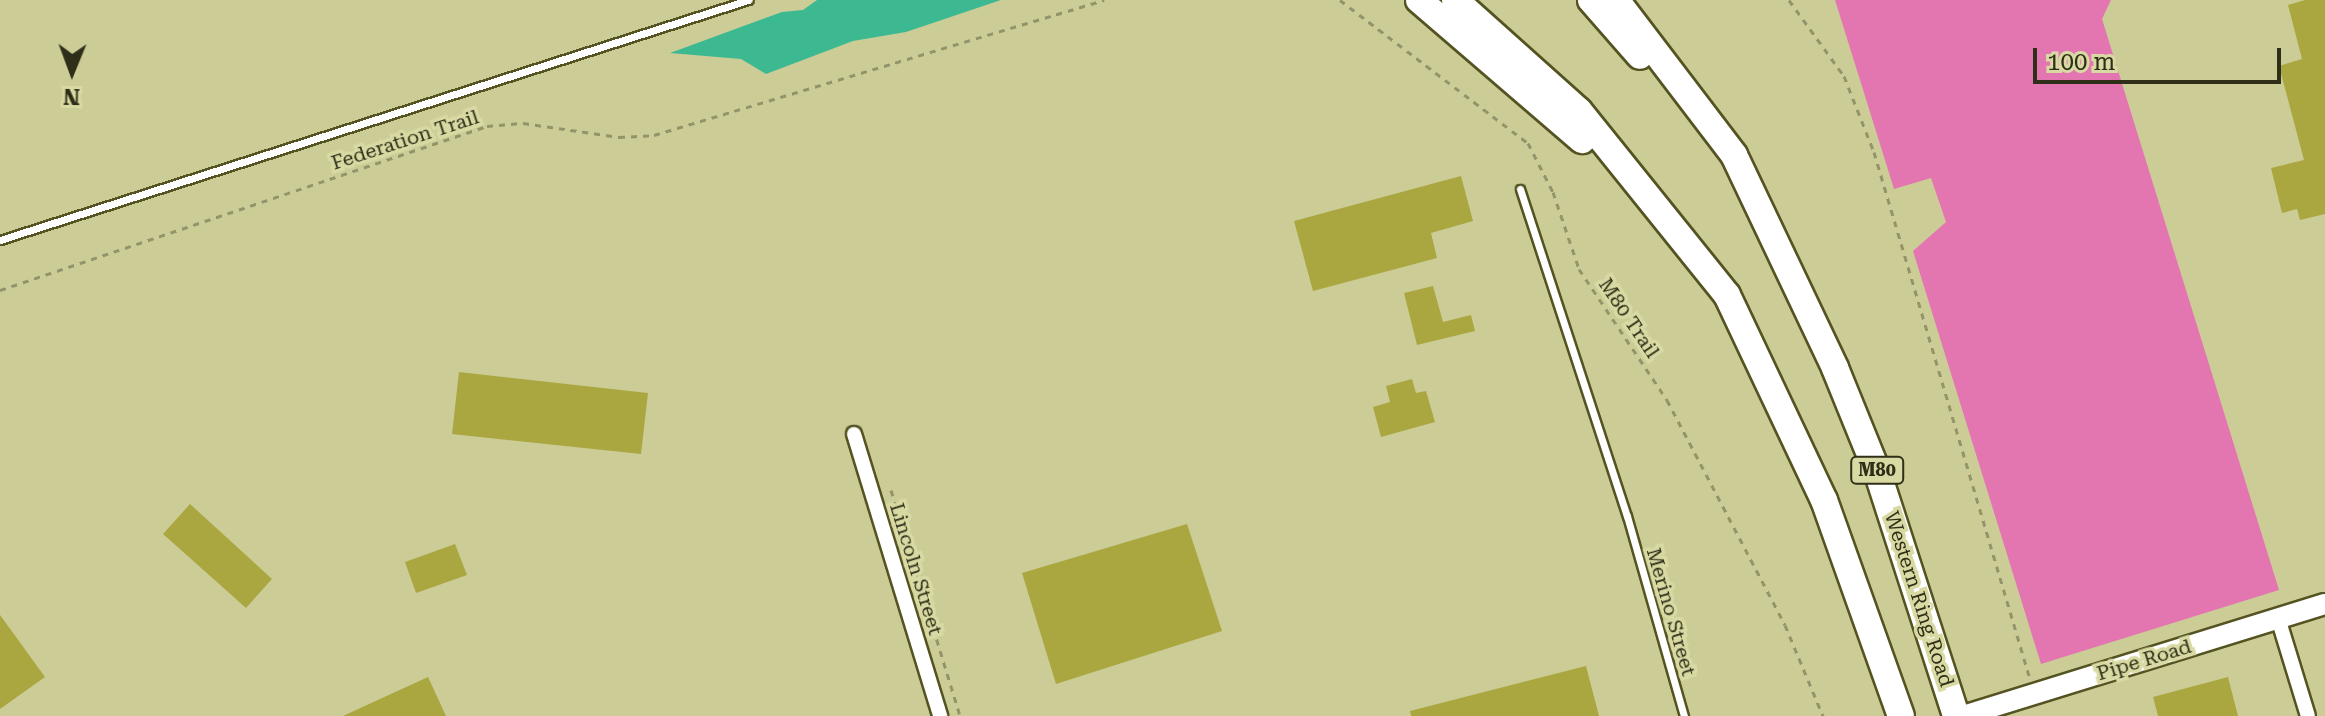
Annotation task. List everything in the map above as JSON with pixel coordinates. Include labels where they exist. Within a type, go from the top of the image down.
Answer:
[{"type":"highway","points":[[1419,0],[1564,121],[1727,295]]},
{"type":"highway","points":[[1455,0],[1579,111],[1727,295]]},
{"type":"highway","points":[[1591,0],[1722,161],[1784,262]]},
{"type":"highway","points":[[1616,0],[1734,155],[1784,262]]},
{"type":"highway","name":"Western Ring Road","points":[[1784,262],[1835,368],[1878,474],[1956,716]]},
{"type":"highway","name":"M80","points":[[1727,295],[1824,500],[1898,708]]},
{"type":"street","name":"Lincoln Street","points":[[854,434],[940,716]]},
{"type":"street","name":"Pipe Road","points":[[1963,716],[2325,604]]},
{"type":"street","points":[[2278,618],[2308,716]]},
{"type":"lane","points":[[0,240],[748,0]]},
{"type":"lane","name":"Merino Street","points":[[1520,189],[1627,516],[1684,716]]},
{"type":"path","name":"Federation Trail","points":[[0,290],[487,126],[523,123],[619,137],[654,135],[1104,0]]},
{"type":"path","name":"M80 Trail","points":[[1340,0],[1528,143],[1553,192],[1579,269],[1667,400],[1785,625],[1823,716]]},
{"type":"path","points":[[1789,0],[1844,76],[1874,152],[2034,694]]},
{"type":"path","points":[[891,490],[960,716]]},
{"type":"shaded area","points":[[817,0],[1001,0],[906,32],[853,41],[766,74],[741,59],[670,53],[782,12],[803,10]]},
{"type":"shaded area","points":[[1835,0],[2111,0],[2102,19],[2279,590],[2041,664],[1913,251],[1946,222],[1931,178],[1894,189]]},
{"type":"building","points":[[2305,0],[2325,0],[2325,214],[2300,220],[2297,209],[2282,213],[2271,168],[2304,160],[2279,66],[2302,59],[2288,5]]},
{"type":"building","points":[[1461,176],[1473,221],[1431,233],[1437,258],[1313,291],[1294,221]]},
{"type":"building","points":[[1433,286],[1443,322],[1471,315],[1475,331],[1417,345],[1404,293]]},
{"type":"building","points":[[459,372],[648,393],[641,454],[452,434]]},
{"type":"building","points":[[1412,379],[1416,393],[1426,391],[1435,422],[1381,437],[1373,407],[1390,402],[1386,386]]},
{"type":"building","points":[[190,504],[272,579],[246,608],[163,534]]},
{"type":"building","points":[[1187,524],[1222,631],[1056,684],[1022,573]]},
{"type":"building","points":[[455,544],[467,575],[416,593],[405,562]]},
{"type":"building","points":[[0,615],[45,677],[0,709]]},
{"type":"building","points":[[1586,666],[1599,716],[1411,716],[1410,711]]},
{"type":"building","points":[[428,677],[446,716],[343,716]]},
{"type":"building","points":[[2228,677],[2238,716],[2158,716],[2153,697]]}]
